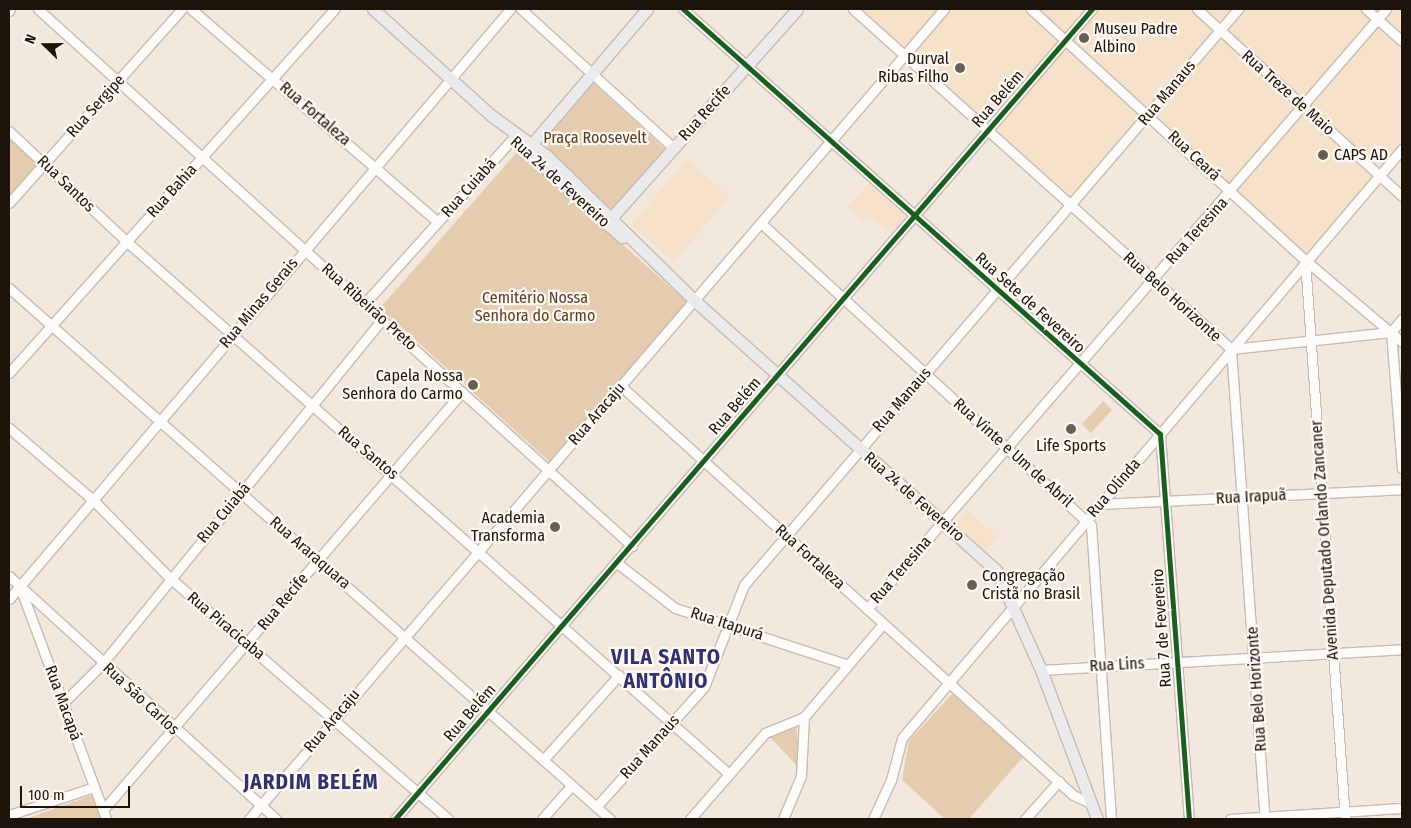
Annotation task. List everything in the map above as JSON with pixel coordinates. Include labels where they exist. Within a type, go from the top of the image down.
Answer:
[{"type":"main road","name":"Rua 24 de Fevereiro","points":[[373,9],[492,116],[547,156],[612,216],[633,243]]},
{"type":"main road","points":[[512,139],[527,142],[541,132],[647,9]]},
{"type":"main road","name":"Rua Recife","points":[[612,216],[797,9]]},
{"type":"main road","name":"Rua 24 de Fevereiro","points":[[492,116],[512,139],[569,192],[633,243],[859,449],[996,570],[1015,606],[1041,670],[1097,819]]},
{"type":"main road","points":[[541,132],[550,173]]},
{"type":"main road","points":[[569,192],[602,216],[612,216]]},
{"type":"street","name":"Rua Ribeirão Preto","points":[[38,9],[632,546]]},
{"type":"street","name":"Rua Sergipe","points":[[9,203],[182,9]]},
{"type":"street","name":"Rua Fortaleza","points":[[191,9],[438,222]]},
{"type":"street","name":"Rua Bahia","points":[[9,373],[335,9]]},
{"type":"street","name":"Rua Minas Gerais","points":[[9,599],[160,418],[510,9]]},
{"type":"street","points":[[521,9],[674,148]]},
{"type":"street","name":"Rua Sete de Fevereiro","points":[[682,9],[912,216],[1160,434]]},
{"type":"street","name":"Rua Belo Horizonte","points":[[853,9],[989,129],[1070,206],[1231,349],[1244,497],[1265,818]]},
{"type":"street","name":"Rua Aracaju","points":[[249,819],[404,636],[622,387],[762,223],[829,141],[944,9]]},
{"type":"street","name":"Rua Ceará","points":[[1031,9],[1232,191],[1305,260],[1402,342]]},
{"type":"street","name":"Rua Belém","points":[[394,819],[632,546],[912,216],[1092,9]]},
{"type":"street","name":"Rua Treze de Maio","points":[[1197,9],[1303,108],[1402,196]]},
{"type":"street","name":"Rua Manaus","points":[[596,807],[704,687],[744,585],[1238,9]]},
{"type":"street","points":[[1366,9],[1402,41]]},
{"type":"street","name":"Rua Teresina","points":[[867,609],[1081,365],[1153,279],[1232,191],[1386,9]]},
{"type":"street","name":"Rua Santos","points":[[9,131],[45,162],[126,241],[312,407],[394,474],[476,553],[563,624],[729,774]]},
{"type":"street","name":"Rua Cuiabá","points":[[365,303],[512,139]]},
{"type":"street","name":"Rua Olinda","points":[[873,819],[892,780],[902,738],[950,684],[1305,260],[1402,149]]},
{"type":"street","name":"Rua Vinte e Um de Abril","points":[[762,223],[1087,520],[1093,534],[1111,819]]},
{"type":"street","name":"Avenida Deputado Orlando Zancaner","points":[[1305,260],[1345,815]]},
{"type":"street","points":[[1307,285],[1317,270]]},
{"type":"street","name":"Rua Araraquara","points":[[9,288],[160,418],[240,492],[319,559],[610,819]]},
{"type":"street","points":[[1402,319],[1391,332],[1402,469]]},
{"type":"street","name":"Rua Cuiabá","points":[[63,703],[102,664],[240,492],[382,320]]},
{"type":"street","points":[[1231,349],[1311,338],[1391,332]]},
{"type":"street","name":"Rua Fortaleza","points":[[622,387],[1058,781],[1090,803]]},
{"type":"street","name":"Rua Recife","points":[[106,816],[172,729],[394,474],[462,392]]},
{"type":"street","name":"Rua Piracicaba","points":[[9,428],[93,500],[170,578],[248,643],[448,819]]},
{"type":"street","name":"Rua 7 de Fevereiro","points":[[1160,434],[1189,819]]},
{"type":"street","name":"Rua Irapuã","points":[[1100,504],[1402,489]]},
{"type":"street","name":"Rua Itapurá","points":[[617,563],[675,608],[848,665]]},
{"type":"street","name":"Rua São Carlos","points":[[9,576],[172,729],[276,819]]},
{"type":"street","name":"Rua Macapá","points":[[20,586],[106,816]]},
{"type":"street","name":"Rua Teresina","points":[[804,717],[883,624]]},
{"type":"street","name":"Rua Lins","points":[[1041,670],[1402,649]]},
{"type":"street","points":[[543,760],[619,675]]},
{"type":"street","points":[[690,819],[765,733],[804,717],[801,776],[783,819]]},
{"type":"street","points":[[1025,819],[1058,781]]},
{"type":"street","points":[[542,819],[571,786]]},
{"type":"street","points":[[9,815],[94,787]]},
{"type":"street","points":[[1230,819],[1345,815],[1402,808]]},
{"type":"shaded area","points":[[850,9],[1402,9],[1402,150],[1300,265],[1147,117],[1068,207]]},
{"type":"shaded area","points":[[687,159],[730,197],[674,262],[631,225]]},
{"type":"shaded area","points":[[869,183],[906,217],[890,234],[875,220],[867,216],[862,221],[847,207]]},
{"type":"shaded area","points":[[968,510],[997,537],[985,551],[955,524]]},
{"type":"green space","name":"Praça Roosevelt","points":[[591,81],[666,150],[613,211],[548,149],[546,130]]},
{"type":"green space","points":[[9,137],[39,164],[9,196]]},
{"type":"green space","name":"Cemitério Nossa Senhora do Carmo","points":[[518,151],[688,303],[550,462],[380,308]]},
{"type":"green space","points":[[1103,401],[1112,410],[1091,433],[1082,424]]},
{"type":"green space","points":[[952,694],[1023,757],[969,819],[945,819],[902,780],[909,741]]},
{"type":"green space","points":[[796,725],[800,760],[796,765],[770,737]]},
{"type":"green space","points":[[92,795],[100,819],[26,819]]},
{"type":"cycle path","points":[[683,9],[1160,434],[1189,819]]},
{"type":"cycle path","points":[[395,819],[1092,9]]},
{"type":"place","name":"Museu Padre Albino","points":[[1084,38]]},
{"type":"place","name":"Durval Ribas Filho","points":[[960,68]]},
{"type":"place","name":"CAPS AD","points":[[1323,155]]},
{"type":"place","name":"Capela Nossa Senhora do Carmo","points":[[473,385]]},
{"type":"place","name":"Life Sports","points":[[1071,429]]},
{"type":"place","name":"Academia Transforma","points":[[555,527]]},
{"type":"place","name":"Congregação Cristã no Brasil","points":[[972,585]]},
{"type":"district","name":"VILA SANTO ANTÔNIO","points":[[666,669]]},
{"type":"district","name":"JARDIM BELÉM","points":[[311,782]]}]
